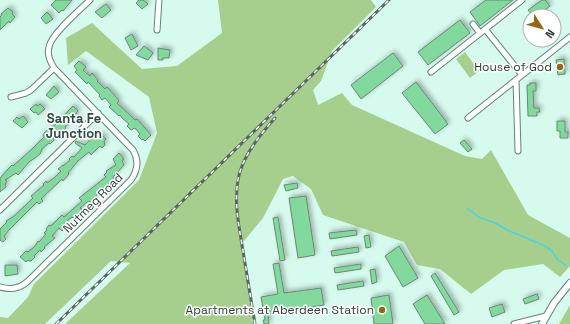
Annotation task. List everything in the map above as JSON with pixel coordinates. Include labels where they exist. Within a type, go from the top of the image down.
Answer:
[{"type":"main road","points":[[542,324],[560,295],[570,283]]},
{"type":"street","name":"Nutmeg Road","points":[[0,287],[10,289],[27,282],[133,177],[137,166],[137,160],[133,150],[54,68],[48,55],[51,40],[90,0]]},
{"type":"street","points":[[157,30],[159,0]]},
{"type":"street","points":[[431,72],[522,0]]},
{"type":"street","points":[[473,24],[480,33]]},
{"type":"street","points":[[486,29],[522,75]]},
{"type":"street","points":[[468,118],[570,37]]},
{"type":"street","points":[[11,97],[31,90],[54,68]]},
{"type":"street","points":[[516,80],[518,151]]},
{"type":"street","points":[[0,210],[98,113]]},
{"type":"street","points":[[514,324],[546,316]]},
{"type":"green space","points":[[218,0],[371,0],[376,7],[332,51],[321,81],[313,90],[318,105],[342,93],[352,105],[465,156],[482,159],[491,150],[528,215],[570,238],[570,266],[560,277],[543,264],[504,270],[471,294],[440,269],[417,265],[404,242],[323,215],[311,189],[293,176],[283,179],[263,218],[243,242],[253,324],[65,324],[130,263],[111,261],[45,324],[0,324],[0,317],[8,318],[28,297],[34,284],[139,180],[157,133],[149,97],[86,51],[68,65],[66,38],[92,23],[142,69],[177,66],[222,33]]},
{"type":"green space","points":[[465,52],[479,71],[470,78],[456,59]]},
{"type":"green space","points":[[570,305],[570,324],[559,324]]},
{"type":"building","points":[[56,0],[72,0],[63,11],[62,10],[59,13],[51,5]]},
{"type":"building","points":[[139,0],[143,0],[148,4],[142,9],[136,3]]},
{"type":"building","points":[[486,0],[513,0],[480,26],[470,12]]},
{"type":"building","points":[[542,0],[545,0],[550,6],[547,8],[531,8]]},
{"type":"building","points":[[106,4],[111,10],[102,18],[95,12]]},
{"type":"building","points":[[8,8],[13,12],[12,14],[15,17],[10,23],[9,21],[0,30],[1,14]]},
{"type":"building","points":[[47,12],[53,19],[46,24],[41,18]]},
{"type":"building","points":[[460,20],[470,33],[428,65],[418,52]]},
{"type":"building","points":[[132,34],[138,46],[131,50],[125,38]]},
{"type":"building","points":[[144,46],[153,53],[148,60],[136,55]]},
{"type":"building","points":[[158,48],[170,50],[169,58],[158,60]]},
{"type":"building","points":[[393,53],[403,66],[361,99],[351,85]]},
{"type":"building","points":[[564,59],[565,74],[558,75],[556,60]]},
{"type":"building","points":[[79,61],[86,67],[83,70],[90,76],[92,73],[105,89],[107,87],[119,101],[117,103],[135,120],[137,119],[151,135],[145,141],[138,136],[140,134],[135,128],[131,130],[127,126],[129,124],[109,107],[111,105],[105,98],[102,100],[99,96],[100,95],[88,82],[87,84],[75,72],[77,70],[74,66]]},
{"type":"building","points":[[416,82],[448,124],[435,134],[402,93]]},
{"type":"building","points":[[530,83],[536,83],[536,91],[533,91],[534,108],[539,108],[540,112],[537,112],[537,116],[528,116],[527,85],[530,85]]},
{"type":"building","points":[[54,86],[59,92],[51,99],[46,95]]},
{"type":"building","points":[[36,104],[37,106],[40,104],[45,109],[38,115],[30,109]]},
{"type":"building","points":[[73,106],[78,111],[75,115],[77,117],[65,127],[66,128],[62,132],[60,129],[53,136],[54,140],[42,149],[40,154],[29,162],[18,175],[16,173],[5,180],[7,181],[5,184],[6,187],[0,192],[0,178],[12,165],[13,166],[31,150],[44,137],[43,135],[45,132],[56,124],[55,122],[67,113]]},
{"type":"building","points":[[23,116],[28,122],[22,128],[13,121],[17,117],[19,119]]},
{"type":"building","points":[[557,121],[565,121],[565,132],[568,132],[568,138],[560,138],[560,131],[557,131]]},
{"type":"building","points":[[100,134],[106,139],[104,141],[105,145],[102,148],[100,146],[91,155],[89,152],[78,161],[63,181],[62,179],[41,199],[43,201],[39,204],[37,202],[9,230],[4,236],[6,239],[3,242],[0,240],[0,229],[7,222],[6,221],[13,217],[33,198],[31,196],[44,185],[43,184],[46,181],[47,183],[54,178],[61,171],[58,169],[70,160],[69,159],[72,156],[74,157],[82,148],[75,143],[76,141],[85,145],[94,135],[96,137]]},
{"type":"building","points":[[464,140],[472,149],[468,152],[460,143]]},
{"type":"building","points":[[119,153],[124,159],[122,160],[124,165],[114,176],[113,178],[115,180],[104,190],[103,189],[100,191],[91,203],[89,201],[80,208],[82,209],[79,213],[80,214],[67,221],[64,225],[66,227],[62,231],[59,228],[52,236],[55,238],[44,247],[45,248],[41,252],[40,250],[31,261],[28,260],[26,262],[20,257],[26,251],[28,252],[35,246],[38,241],[39,242],[46,234],[44,233],[49,225],[51,226],[62,215],[64,217],[82,201],[79,198],[106,177],[104,175],[107,172],[106,171],[116,165],[113,159]]},
{"type":"building","points":[[297,183],[298,188],[286,191],[284,185]]},
{"type":"building","points":[[306,196],[315,255],[298,258],[289,198]]},
{"type":"building","points":[[278,217],[285,260],[280,261],[273,218]]},
{"type":"building","points":[[356,230],[357,235],[330,239],[329,233]]},
{"type":"building","points":[[369,235],[371,247],[366,248],[364,236]]},
{"type":"building","points":[[399,246],[418,278],[403,287],[385,256]]},
{"type":"building","points":[[358,247],[359,252],[332,256],[331,251]]},
{"type":"building","points":[[279,263],[284,293],[321,288],[324,305],[268,314],[269,324],[264,324],[263,320],[265,320],[261,297],[278,294],[273,264]]},
{"type":"building","points":[[361,264],[361,269],[335,273],[334,268]]},
{"type":"building","points":[[5,265],[17,265],[18,274],[5,276]]},
{"type":"building","points":[[375,269],[377,282],[372,284],[370,270]]},
{"type":"building","points":[[435,273],[459,312],[454,315],[431,276]]},
{"type":"building","points":[[363,281],[364,286],[338,290],[337,285]]},
{"type":"building","points":[[537,294],[539,299],[525,304],[523,299]]},
{"type":"building","name":"Apartments at Aberdeen Station","points":[[389,295],[393,324],[374,324],[371,298]]},
{"type":"building","points":[[427,295],[445,324],[425,324],[413,304]]},
{"type":"building","points":[[502,304],[505,312],[492,317],[489,308]]},
{"type":"waterway","points":[[467,208],[479,217],[543,245],[551,250],[558,260],[567,266]]},
{"type":"railway","points":[[56,324],[389,0]]},
{"type":"railway","points":[[255,324],[238,223],[237,184],[239,175],[249,152],[275,118]]},
{"type":"place","name":"House of God","points":[[560,67]]},
{"type":"place","name":"Apartments at Aberdeen Station","points":[[382,310]]},
{"type":"district","name":"Santa Fe Junction","points":[[74,126]]}]
